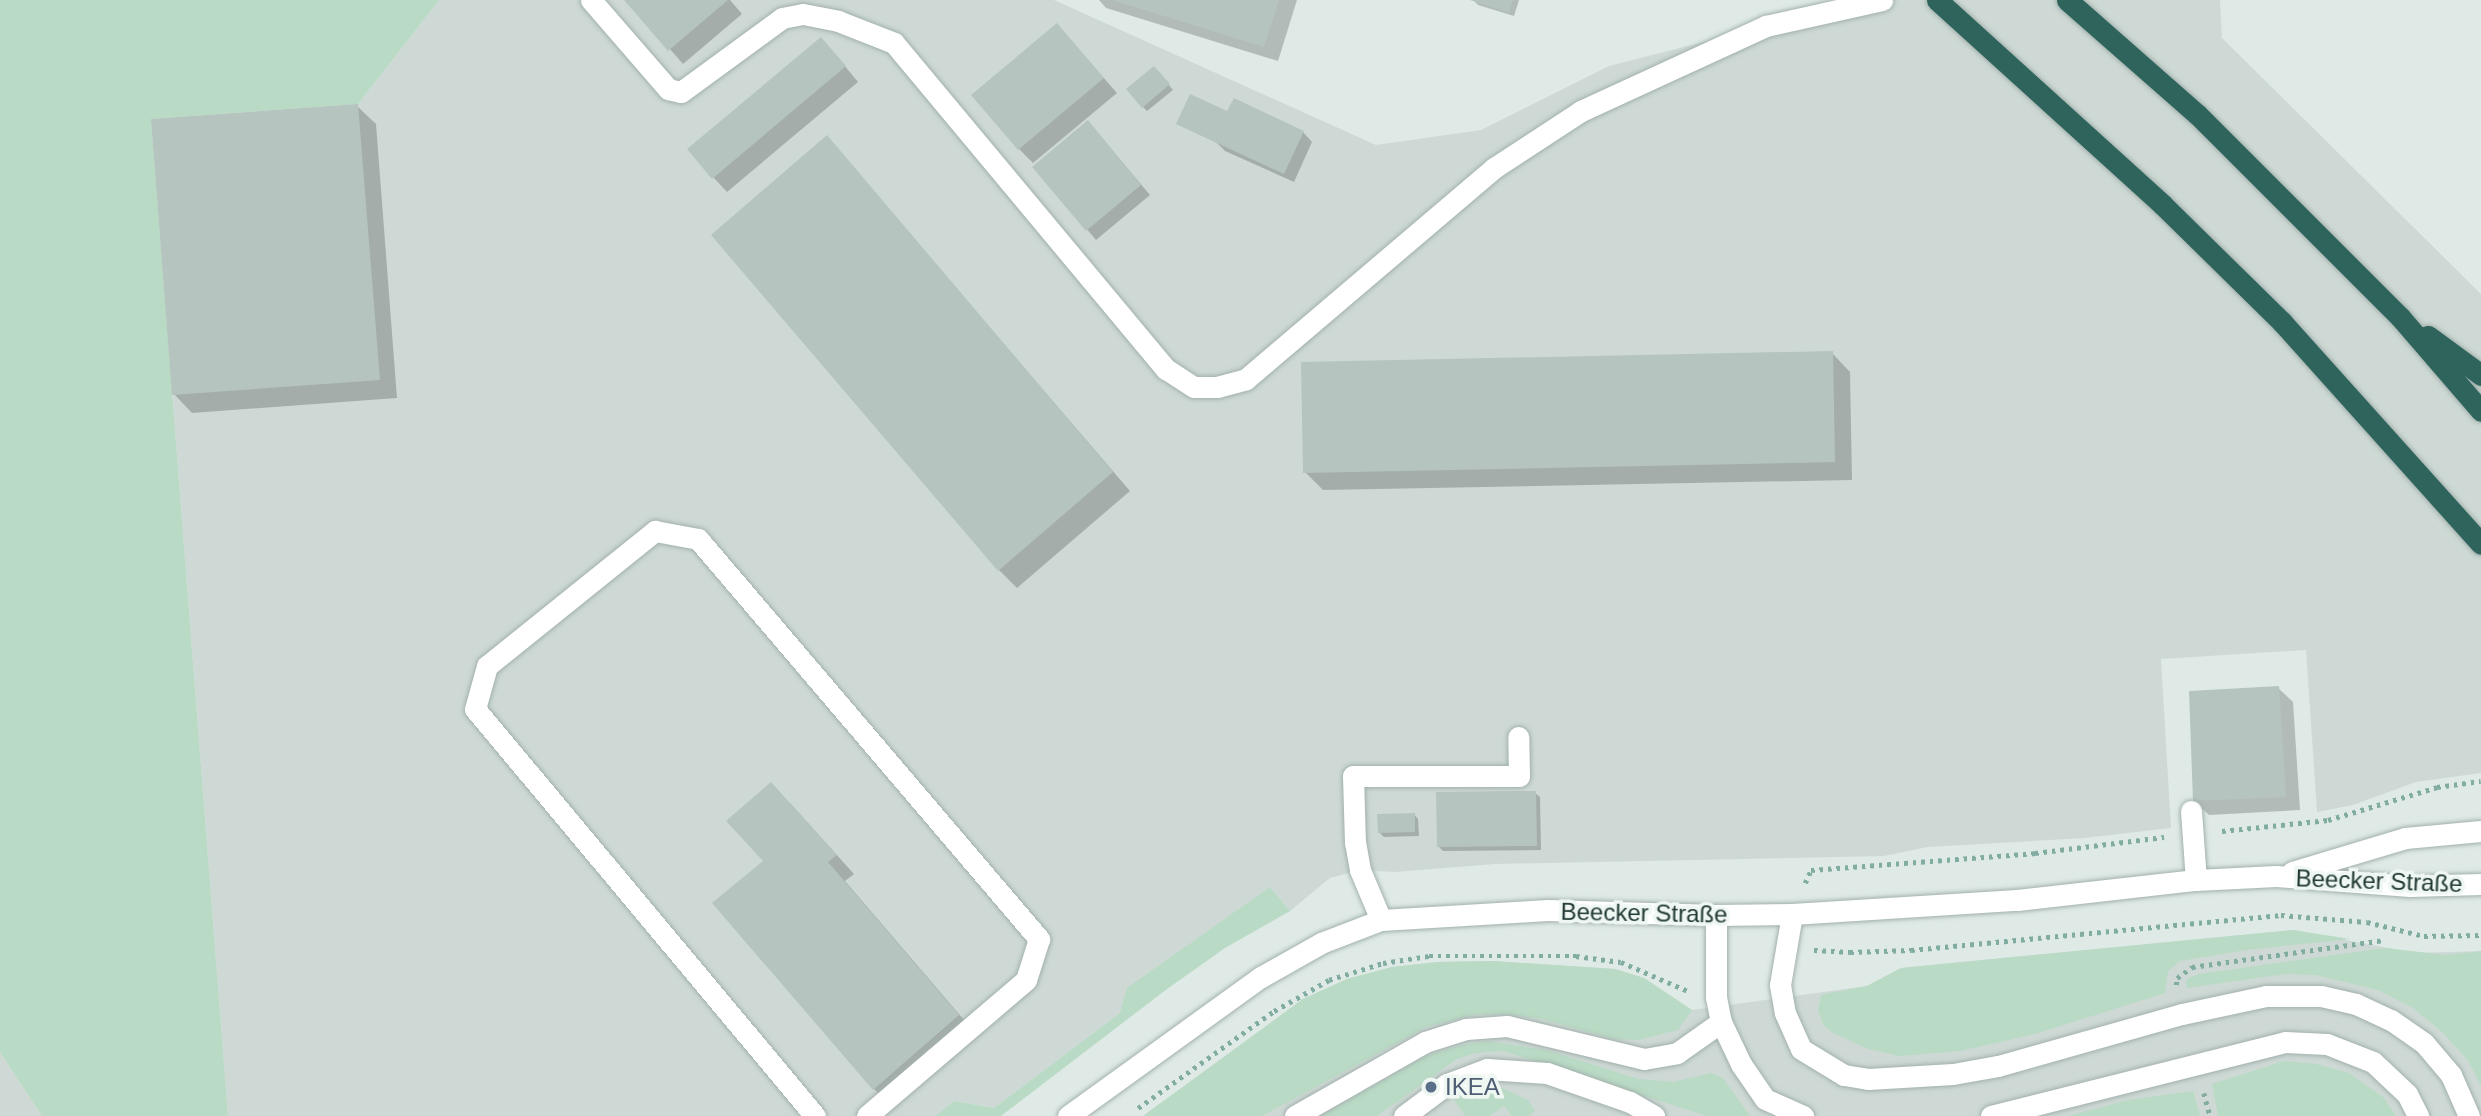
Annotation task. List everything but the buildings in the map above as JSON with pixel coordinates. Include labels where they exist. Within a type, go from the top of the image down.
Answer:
[{"type":"highway","points":[[1937,0],[2163,205],[2282,322],[2481,544]]},
{"type":"highway","points":[[2067,0],[2198,115],[2400,317],[2481,411]]},
{"type":"highway","points":[[2400,317],[2481,375]]},
{"type":"street","points":[[591,0],[668,89],[681,92],[761,30],[796,7],[894,43],[1166,369],[1194,387],[1217,387],[1246,379],[1494,168],[1581,111],[1766,26],[1882,0]]},
{"type":"street","points":[[815,1116],[475,709],[487,666],[656,531],[698,539],[1039,939],[1026,980],[867,1116]]},
{"type":"street","points":[[1381,920],[1360,870],[1355,843],[1353,776],[1519,776],[1518,737]]},
{"type":"street","points":[[2191,811],[2196,880]]},
{"type":"street","name":"Beecker Straße","points":[[2276,876],[2405,838],[2481,831]]},
{"type":"street","name":"Beecker Straße","points":[[1068,1116],[1261,976],[1321,943],[1381,920],[1548,910],[1716,915],[1792,914],[2017,900],[2196,880],[2276,876],[2410,886],[2481,884]]},
{"type":"street","points":[[1792,914],[1780,985],[1786,1013],[1801,1049],[1844,1075],[1868,1079],[1953,1074],[1998,1066],[2182,1014],[2266,996],[2321,996],[2356,1004],[2391,1020],[2424,1043],[2451,1075],[2469,1116]]},
{"type":"street","points":[[1716,915],[1716,997],[1721,1022],[1741,1064],[1765,1099],[1802,1116]]},
{"type":"street","points":[[1295,1116],[1424,1042],[1466,1029],[1507,1026],[1644,1059],[1677,1053],[1721,1022]]},
{"type":"street","points":[[1991,1116],[2285,1042],[2327,1044],[2373,1062],[2407,1094],[2418,1116]]},
{"type":"street","points":[[1404,1116],[1465,1075],[1487,1069],[1547,1073],[1629,1102],[1654,1116]]},
{"type":"path","points":[[1792,914],[1811,870],[2035,853],[2328,820],[2437,787],[2481,781]]},
{"type":"path","points":[[1786,948],[1850,953],[1910,950],[2048,940],[2281,915],[2367,922],[2424,936],[2481,935]]},
{"type":"path","points":[[2175,990],[2177,978],[2192,967],[2384,940]]},
{"type":"path","points":[[1138,1108],[1274,1011],[1329,980],[1383,963],[1429,956],[1576,956],[1621,962],[1675,988],[1692,992]]},
{"type":"path","points":[[2203,1089],[2210,1116]]},
{"type":"shaded area","points":[[439,0],[1054,0],[1376,145],[1481,130],[1609,66],[1868,0],[2220,0],[2222,38],[2481,294],[2481,773],[2416,782],[2353,805],[2317,812],[2306,650],[2161,659],[2171,828],[2084,838],[1928,847],[1884,856],[1495,864],[1395,872],[1360,870],[1330,878],[1290,911],[1270,887],[1120,1013],[994,1108],[956,1101],[935,1116],[228,1116],[151,119],[358,104]]},
{"type":"shaded area","points":[[2293,930],[2414,953],[2481,951],[2481,1116],[1143,1116],[1303,999],[1347,979],[1392,967],[1438,962],[1492,961],[1615,969],[1644,978],[1692,1010],[1867,986],[1901,968]]},
{"type":"shaded area","points":[[0,1052],[42,1116],[0,1116]]},
{"type":"green space","points":[[0,0],[439,0],[358,104],[151,119],[228,1116],[42,1116],[0,1052]]},
{"type":"green space","points":[[1270,887],[1290,911],[1225,948],[1167,989],[1001,1116],[935,1116],[955,1101],[994,1108],[1120,1013],[1127,988]]},
{"type":"green space","points":[[2293,930],[2350,939],[2246,950],[2180,961],[2168,971],[2165,993],[2035,1034],[1960,1051],[1900,1056],[1868,1049],[1833,1033],[1823,1025],[1818,1010],[1821,995],[1867,986],[1901,968]]},
{"type":"green space","points":[[2385,948],[2446,955],[2481,951],[2481,1086],[2467,1059],[2442,1032],[2413,1008],[2378,990],[2315,975],[2286,974],[2187,988],[2186,983],[2188,978],[2199,974]]},
{"type":"green space","points":[[1492,961],[1615,969],[1644,978],[1692,1010],[1678,1030],[1639,1040],[1614,1039],[1542,1019],[1506,1014],[1473,1015],[1426,1027],[1262,1116],[1143,1116],[1303,999],[1347,979],[1392,967],[1438,962]]},
{"type":"green space","points":[[1487,1041],[1546,1050],[1639,1079],[1673,1082],[1711,1073],[1723,1078],[1750,1116],[1707,1116],[1503,1051],[1476,1053],[1457,1059],[1377,1116],[1321,1116],[1426,1056]]},
{"type":"green space","points":[[2284,1061],[2316,1064],[2349,1073],[2383,1097],[2396,1116],[2218,1116],[2212,1084]]},
{"type":"green space","points":[[1502,1088],[1528,1100],[1535,1111],[1528,1116],[1512,1116],[1504,1106],[1489,1116],[1465,1116],[1454,1100],[1470,1091]]},
{"type":"green space","points":[[2193,1091],[2200,1116],[2068,1116],[2129,1100]]},
{"type":"place","name":"IKEA","points":[[1431,1087]]}]
